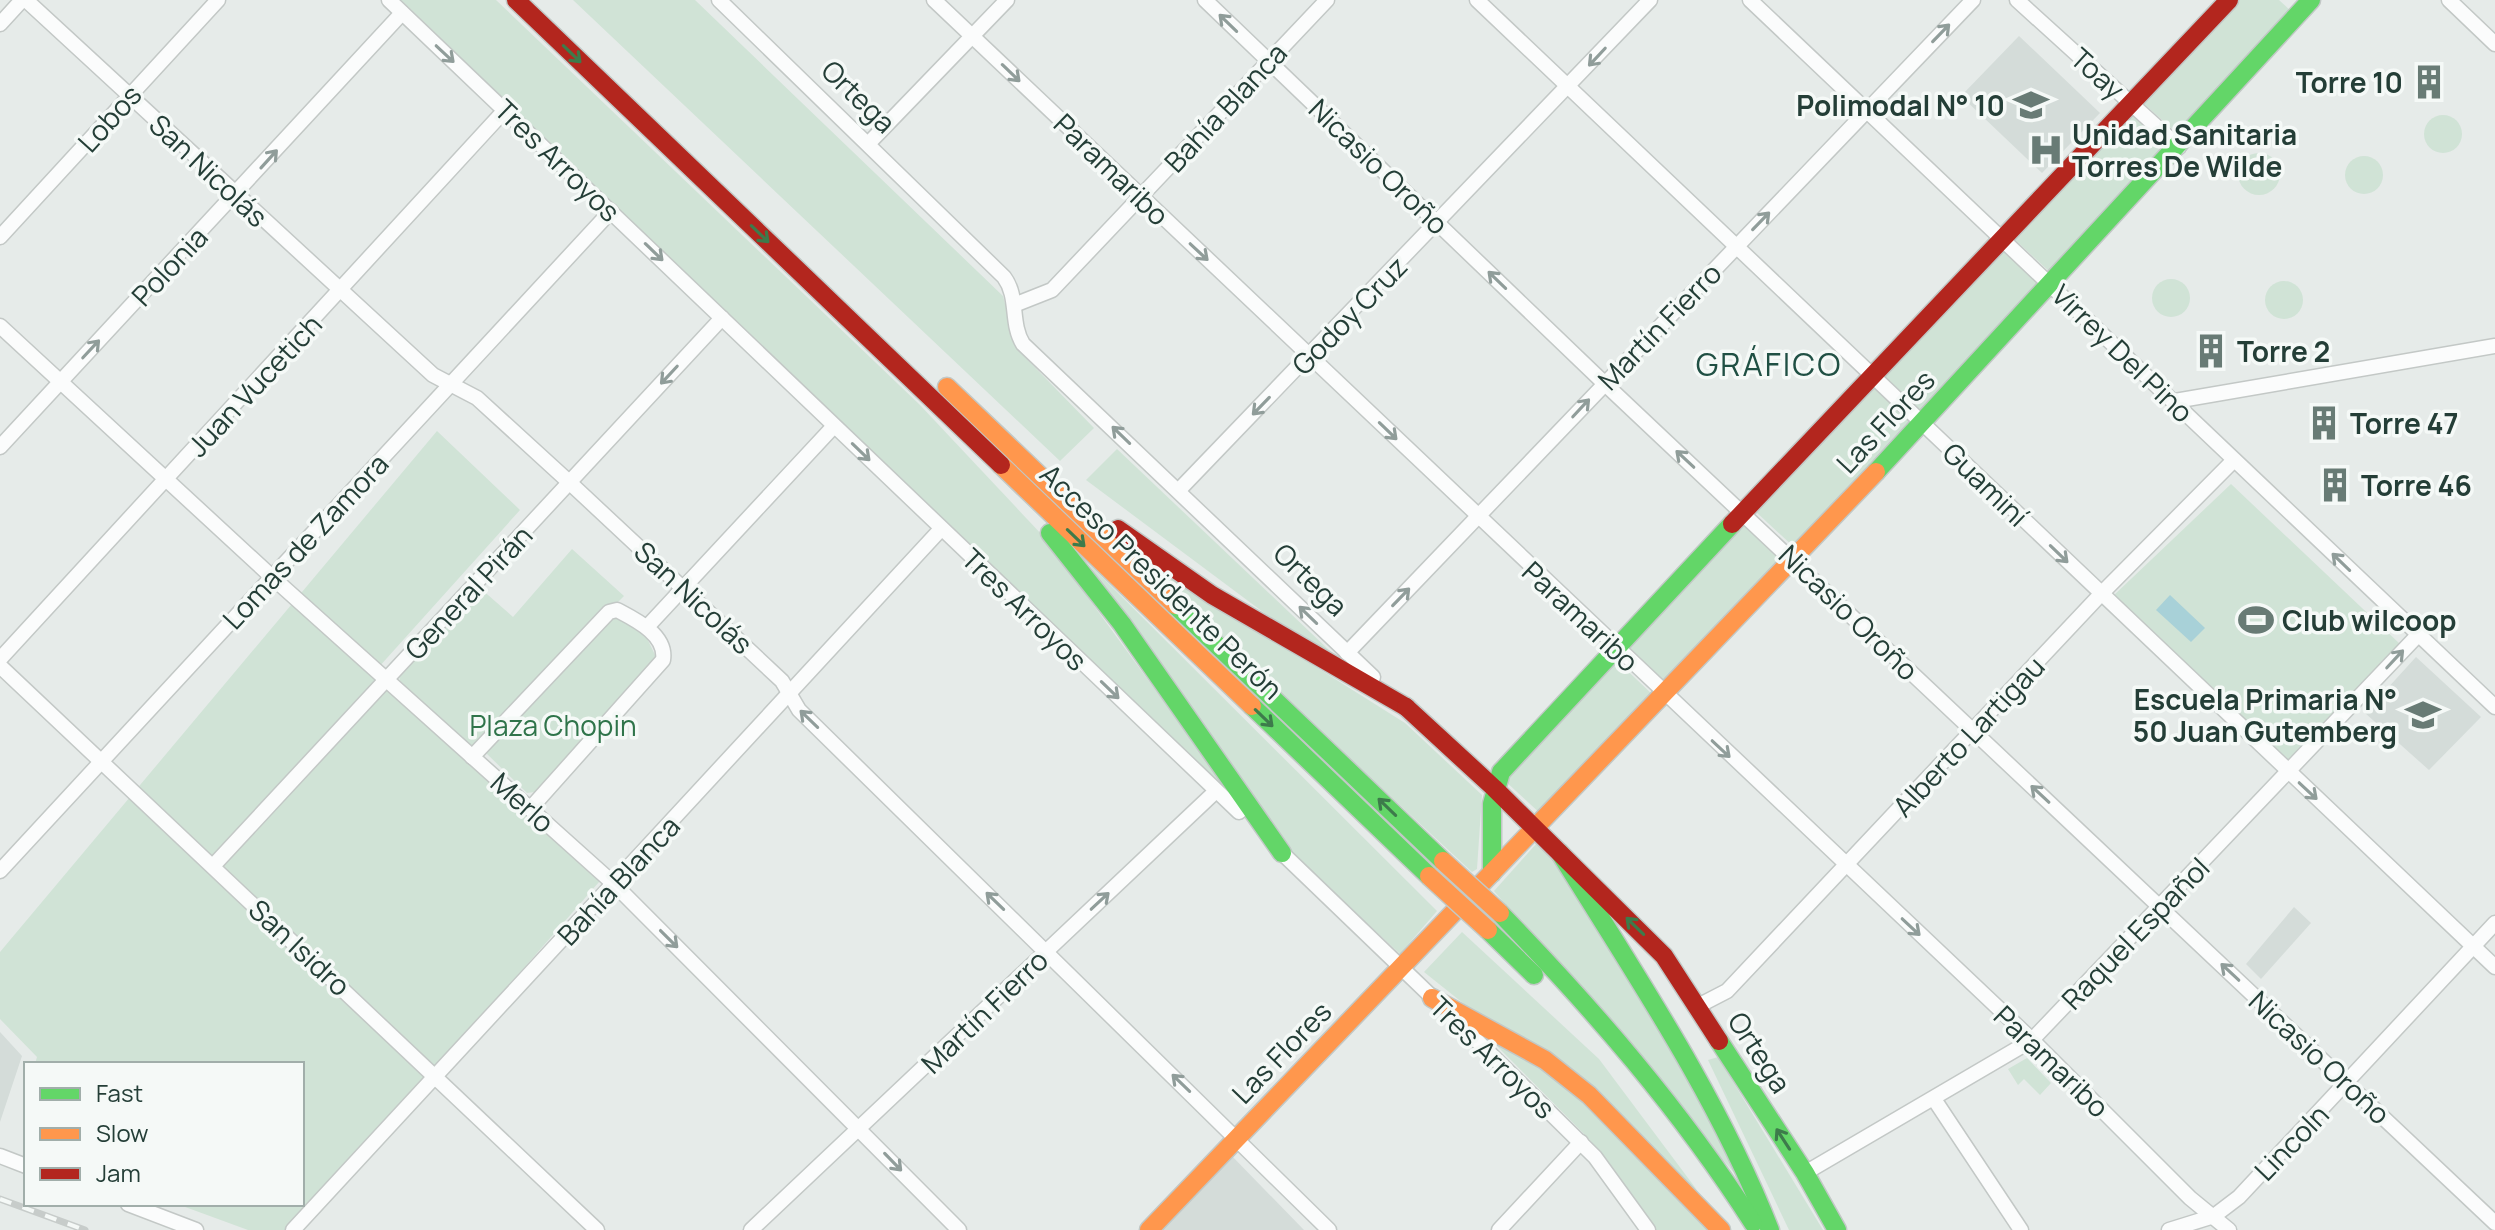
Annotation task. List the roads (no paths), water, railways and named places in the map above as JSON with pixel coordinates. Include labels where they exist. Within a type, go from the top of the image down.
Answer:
[{"type":"main road","name":"Acceso Presidente Perón","points":[[516,0],[1488,930],[1602,1045],[1690,1158],[1737,1230]]},
{"type":"main road","name":"Acceso Presidente Perón","points":[[542,0],[1500,913],[1629,1048],[1698,1137],[1758,1230]]},
{"type":"main road","name":"Las Flores","points":[[2229,0],[1871,375],[1501,772],[1494,788],[1487,878],[1795,560],[2052,285],[2179,147],[2303,3]]},
{"type":"main road","points":[[959,425],[1122,624],[1282,853]]},
{"type":"main road","points":[[994,431],[1138,545],[1212,595],[1406,707]]},
{"type":"main road","name":"Ortega","points":[[1406,707],[1494,788],[1664,956],[1805,1173],[1837,1230]]},
{"type":"main road","points":[[1560,853],[1725,1124],[1770,1230]]},
{"type":"main road","name":"Las Flores","points":[[1149,1230],[1453,913]]},
{"type":"main road","points":[[1432,998],[1545,1060],[1589,1095],[1721,1230]]},
{"type":"street","points":[[0,24],[24,0]]},
{"type":"street","name":"San Nicolás","points":[[24,0],[433,375],[477,398],[683,586],[782,681],[799,710],[1329,1230]]},
{"type":"street","name":"Lobos","points":[[0,237],[218,0]]},
{"type":"street","name":"Tres Arroyos","points":[[389,0],[1581,1142],[1648,1230]]},
{"type":"street","name":"Ortega","points":[[719,0],[1004,277],[1012,289],[1017,333],[1023,344],[1406,707]]},
{"type":"street","name":"Paramaribo","points":[[934,0],[2032,1040],[2190,1198],[2229,1230]]},
{"type":"street","points":[[868,144],[1007,0]]},
{"type":"street","name":"Nicasio Oroño","points":[[1205,0],[1604,383],[2495,1223]]},
{"type":"street","name":"Bahía Blanca","points":[[1014,305],[1052,290],[1327,0]]},
{"type":"street","name":"Guaminí","points":[[1477,0],[2495,967]]},
{"type":"street","name":"Godoy Cruz","points":[[1179,490],[1650,0]]},
{"type":"street","name":"Virrey Del Pino","points":[[1750,0],[2495,707]]},
{"type":"street","name":"Martín Fierro","points":[[1347,653],[1973,0]]},
{"type":"street","name":"Toay","points":[[2017,0],[2179,147]]},
{"type":"street","points":[[2449,0],[2495,44]]},
{"type":"street","name":"Polonia","points":[[0,447],[402,13]]},
{"type":"street","name":"Juan Vucetich","points":[[0,659],[505,110]]},
{"type":"street","name":"Lomas de Zamora","points":[[0,871],[611,211]]},
{"type":"street","name":"General Pirán","points":[[213,866],[722,318]]},
{"type":"street","name":"Merlo","points":[[0,326],[272,577],[614,884],[860,1128],[954,1228]]},
{"type":"street","points":[[2175,401],[2495,346]]},
{"type":"street","points":[[647,627],[834,426]]},
{"type":"street","name":"Alberto Lartigau","points":[[1698,1006],[1727,991],[2101,594],[2234,460]]},
{"type":"street","name":"Bahía Blanca","points":[[293,1230],[791,695],[941,529]]},
{"type":"street","points":[[472,757],[609,612],[617,610],[647,627],[662,645],[663,660],[530,809]]},
{"type":"street","name":"Raquel Español","points":[[1805,1173],[2032,1040],[2418,635]]},
{"type":"street","name":"San Isidro","points":[[0,666],[438,1076],[597,1230]]},
{"type":"street","name":"Martín Fierro","points":[[751,1230],[1216,791]]},
{"type":"street","name":"Lincoln","points":[[2169,1230],[2214,1216],[2239,1197],[2495,923]]},
{"type":"street","points":[[1934,1099],[2021,1230]]},
{"type":"street","points":[[1499,1230],[1581,1142]]},
{"type":"street","points":[[0,1156],[24,1165]]},
{"type":"street","points":[[133,1206],[196,1230]]},
{"type":"water","points":[[2170,595],[2205,628],[2191,642],[2156,610]]},
{"type":"railway","points":[[0,1199],[85,1230]]},
{"type":"place","name":"Torre 10","points":[[2429,82]]},
{"type":"place","name":"Polimodal N° 10","points":[[2031,105]]},
{"type":"place","name":"Unidad Sanitaria Torres De Wilde","points":[[2046,150]]},
{"type":"place","name":"Torre 2","points":[[2211,351]]},
{"type":"place","name":"Torre 47","points":[[2324,423]]},
{"type":"place","name":"Torre 46","points":[[2335,485]]},
{"type":"place","name":"Club wilcoop","points":[[2256,620]]},
{"type":"place","name":"Escuela Primaria N° 50 Juan Gutemberg","points":[[2423,715]]},
{"type":"district","name":"GRÁFICO","points":[[1769,364]]},
{"type":"park label","name":"Plaza Chopin","points":[[553,725]]}]
